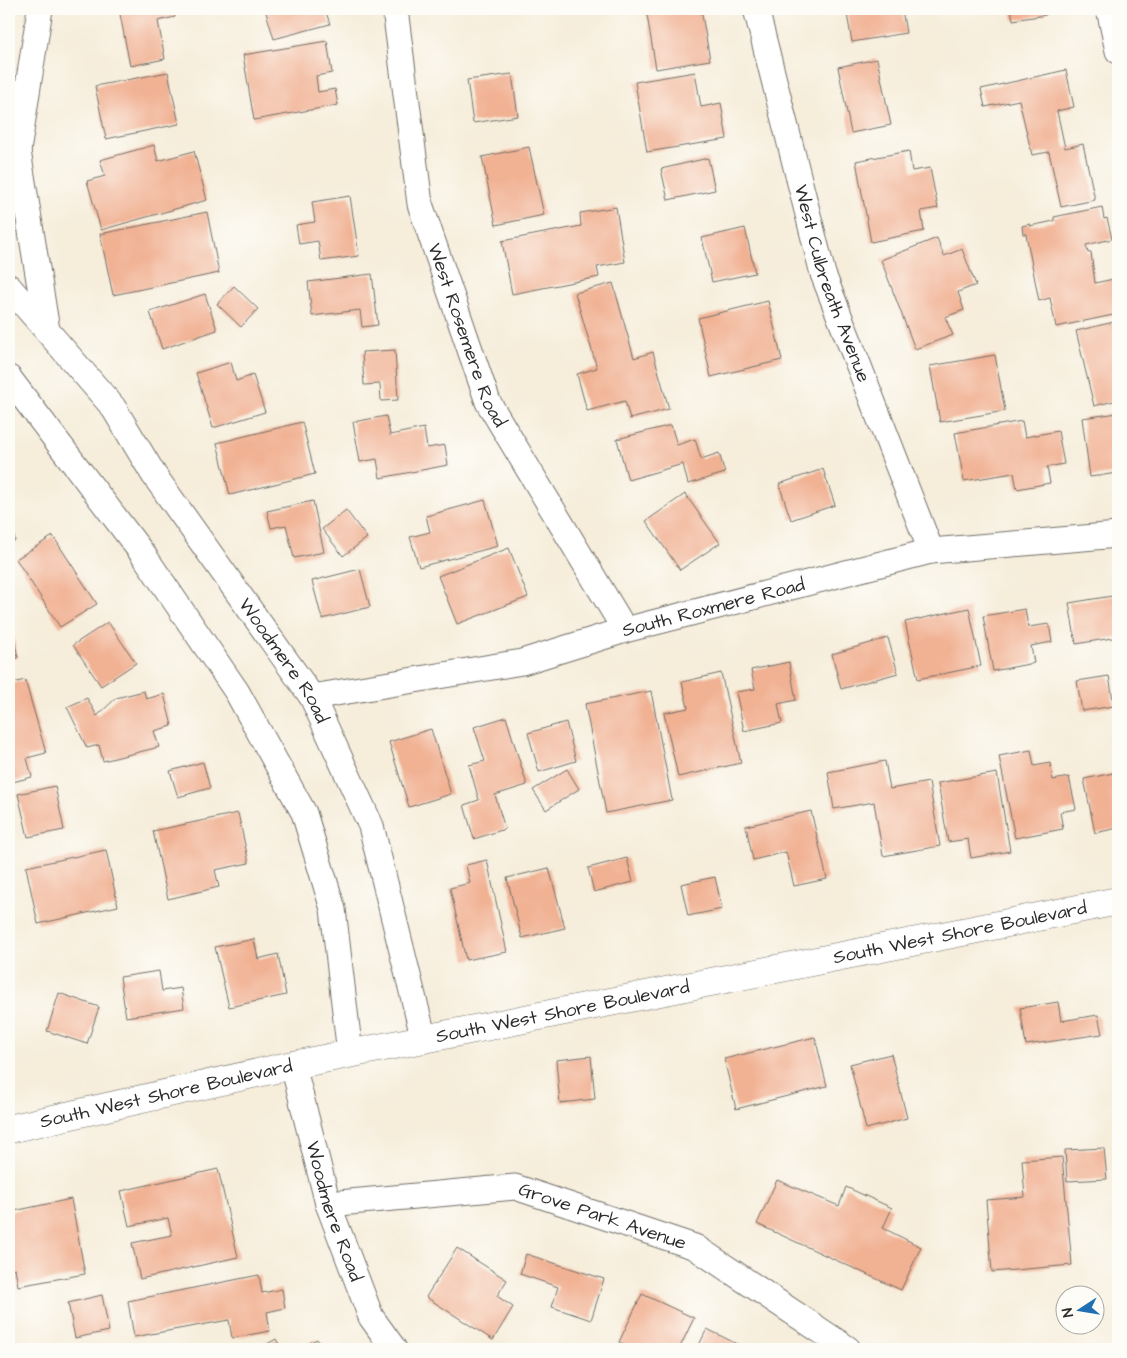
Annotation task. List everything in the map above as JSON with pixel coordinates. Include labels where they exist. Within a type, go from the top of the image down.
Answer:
[{"type":"street","points":[[40,9],[14,157],[47,330]]},
{"type":"street","name":"West Rosemere Road","points":[[395,9],[420,204],[488,402],[625,630]]},
{"type":"street","name":"West Culbreath Avenue","points":[[756,9],[822,274],[932,551]]},
{"type":"street","points":[[1109,9],[1118,51]]},
{"type":"street","name":"Woodmere Road","points":[[9,287],[113,407],[154,475],[312,697],[371,826],[424,1040]]},
{"type":"street","points":[[9,378],[145,557],[237,692],[304,813],[333,909],[350,1054]]},
{"type":"street","name":"South Roxmere Road","points":[[312,697],[522,662],[625,630],[932,551],[1118,535]]},
{"type":"street","name":"South West Shore Boulevard","points":[[9,1129],[293,1065],[1118,901]]},
{"type":"street","name":"Woodmere Road","points":[[293,1065],[328,1204],[371,1317],[394,1349]]},
{"type":"street","name":"Grove Park Avenue","points":[[328,1204],[515,1186],[695,1247],[848,1349]]},
{"type":"building","points":[[119,9],[174,9],[175,17],[158,21],[165,59],[130,66]]},
{"type":"building","points":[[265,9],[325,9],[330,24],[274,39]]},
{"type":"building","points":[[646,9],[701,9],[710,60],[656,69]]},
{"type":"building","points":[[846,9],[902,9],[906,33],[852,42]]},
{"type":"building","points":[[1011,9],[1045,9],[1046,15],[1013,20]]},
{"type":"building","points":[[327,41],[332,73],[316,76],[318,92],[335,89],[338,105],[254,120],[243,55]]},
{"type":"building","points":[[877,59],[891,125],[851,133],[838,67]]},
{"type":"building","points":[[1066,70],[1074,107],[1057,111],[1065,148],[1083,144],[1095,200],[1061,207],[1049,152],[1032,155],[1019,100],[985,107],[981,89]]},
{"type":"building","points":[[168,72],[179,124],[106,139],[95,86]]},
{"type":"building","points":[[695,72],[701,107],[721,103],[727,139],[647,152],[635,82]]},
{"type":"building","points":[[512,74],[518,116],[473,123],[467,80]]},
{"type":"building","points":[[154,145],[158,161],[194,151],[207,200],[101,230],[87,181],[105,176],[100,160]]},
{"type":"building","points":[[529,147],[544,215],[496,225],[482,157]]},
{"type":"building","points":[[909,151],[912,171],[930,168],[938,208],[921,211],[924,231],[871,242],[856,161]]},
{"type":"building","points":[[708,158],[715,190],[668,200],[661,169]]},
{"type":"building","points":[[350,196],[359,256],[321,261],[318,241],[299,244],[296,225],[315,222],[312,202]]},
{"type":"building","points":[[616,207],[625,262],[597,267],[599,277],[512,294],[502,241],[581,226],[580,213]]},
{"type":"building","points":[[1102,207],[1104,219],[1107,218],[1112,239],[1086,245],[1088,253],[1091,252],[1095,283],[1118,278],[1118,314],[1056,327],[1050,298],[1039,301],[1026,234],[1023,234],[1022,226],[1054,221],[1054,217]]},
{"type":"building","points":[[207,212],[219,273],[113,295],[100,234]]},
{"type":"building","points":[[745,228],[755,273],[712,282],[702,238]]},
{"type":"building","points":[[937,238],[944,256],[962,249],[976,285],[958,292],[964,310],[945,317],[953,335],[915,349],[881,260]]},
{"type":"building","points":[[372,274],[378,325],[362,327],[360,310],[312,316],[308,282]]},
{"type":"building","points":[[613,283],[634,358],[653,352],[669,409],[630,419],[625,401],[587,411],[577,374],[597,368],[575,293]]},
{"type":"building","points":[[234,286],[258,309],[241,327],[217,304]]},
{"type":"building","points":[[205,294],[217,330],[162,349],[150,312]]},
{"type":"building","points":[[768,301],[782,360],[711,377],[698,318]]},
{"type":"building","points":[[1118,321],[1118,400],[1094,406],[1076,331]]},
{"type":"building","points":[[395,350],[398,400],[381,401],[380,384],[364,385],[362,352]]},
{"type":"building","points":[[995,355],[1005,411],[940,422],[930,366]]},
{"type":"building","points":[[231,362],[236,381],[253,375],[265,412],[213,428],[196,373]]},
{"type":"building","points":[[1118,413],[1118,473],[1090,477],[1082,418]]},
{"type":"building","points":[[386,416],[390,435],[424,428],[427,448],[445,445],[448,465],[380,478],[377,459],[360,462],[353,422]]},
{"type":"building","points":[[1022,421],[1025,437],[1058,431],[1064,464],[1047,467],[1050,483],[1017,489],[1014,473],[964,481],[955,433]]},
{"type":"building","points":[[302,422],[315,474],[230,495],[217,443]]},
{"type":"building","points":[[671,425],[677,445],[695,439],[701,459],[719,453],[725,473],[688,484],[683,464],[628,480],[617,439]]},
{"type":"building","points":[[823,469],[835,505],[791,520],[779,484]]},
{"type":"building","points":[[685,494],[720,543],[680,570],[646,521]]},
{"type":"building","points":[[485,500],[498,546],[419,567],[410,537],[430,532],[426,516]]},
{"type":"building","points":[[313,501],[324,552],[294,558],[286,525],[271,528],[267,511]]},
{"type":"building","points":[[9,503],[15,541],[9,541]]},
{"type":"building","points":[[346,510],[367,538],[343,556],[322,529]]},
{"type":"building","points":[[53,536],[97,604],[60,627],[16,559]]},
{"type":"building","points":[[509,548],[528,597],[457,624],[438,576]]},
{"type":"building","points":[[360,569],[370,607],[322,619],[312,581]]},
{"type":"building","points":[[1118,595],[1118,637],[1076,644],[1069,603]]},
{"type":"building","points":[[969,608],[981,666],[918,679],[905,622]]},
{"type":"building","points":[[1025,609],[1028,627],[1049,624],[1052,642],[1031,646],[1034,663],[993,671],[983,616]]},
{"type":"building","points":[[9,613],[18,658],[9,659]]},
{"type":"building","points":[[108,622],[136,663],[101,686],[73,645]]},
{"type":"building","points":[[888,638],[898,673],[841,689],[832,654]]},
{"type":"building","points":[[789,662],[796,700],[778,704],[782,723],[744,731],[736,692],[755,689],[751,670]]},
{"type":"building","points":[[721,673],[741,763],[678,777],[664,713],[688,708],[682,682]]},
{"type":"building","points":[[1109,676],[1114,706],[1082,711],[1077,681]]},
{"type":"building","points":[[25,680],[46,753],[27,758],[32,777],[9,783],[9,684]]},
{"type":"building","points":[[144,691],[146,699],[164,694],[172,726],[154,731],[159,747],[103,761],[99,745],[87,748],[67,707],[87,698],[97,716],[116,698]]},
{"type":"building","points":[[651,691],[672,800],[606,813],[585,704]]},
{"type":"building","points":[[506,717],[527,785],[495,795],[505,829],[474,839],[464,805],[479,800],[469,765],[485,761],[474,727]]},
{"type":"building","points":[[566,722],[576,761],[539,772],[528,733]]},
{"type":"building","points":[[431,729],[451,794],[409,807],[389,742]]},
{"type":"building","points":[[1031,750],[1034,766],[1050,763],[1053,780],[1069,777],[1076,809],[1060,812],[1063,829],[1015,838],[999,756]]},
{"type":"building","points":[[885,761],[890,789],[929,782],[940,846],[883,856],[874,802],[834,809],[828,772]]},
{"type":"building","points":[[203,762],[210,788],[178,797],[170,771]]},
{"type":"building","points":[[567,769],[579,789],[546,810],[533,790]]},
{"type":"building","points":[[1118,772],[1118,828],[1095,833],[1084,779]]},
{"type":"building","points":[[997,773],[1010,851],[971,858],[968,839],[948,842],[938,783]]},
{"type":"building","points":[[55,786],[64,830],[28,837],[18,794]]},
{"type":"building","points":[[811,811],[827,879],[794,886],[786,852],[753,860],[746,826]]},
{"type":"building","points":[[238,813],[249,863],[215,870],[219,887],[168,899],[153,831]]},
{"type":"building","points":[[106,850],[118,906],[38,924],[26,867]]},
{"type":"building","points":[[627,858],[633,882],[594,892],[588,868]]},
{"type":"building","points":[[487,860],[507,952],[466,960],[450,888],[470,883],[466,865]]},
{"type":"building","points":[[549,868],[565,928],[522,938],[507,878]]},
{"type":"building","points":[[715,877],[722,909],[688,916],[681,884]]},
{"type":"building","points":[[254,939],[258,959],[278,954],[286,995],[229,1007],[215,947]]},
{"type":"building","points":[[159,971],[162,991],[181,988],[184,1008],[126,1017],[120,977]]},
{"type":"building","points":[[59,993],[99,1007],[87,1044],[47,1031]]},
{"type":"building","points":[[1058,1002],[1061,1021],[1098,1015],[1102,1034],[1026,1045],[1020,1008]]},
{"type":"building","points":[[815,1037],[827,1086],[736,1109],[724,1059]]},
{"type":"building","points":[[891,1054],[907,1118],[866,1129],[850,1064]]},
{"type":"building","points":[[591,1056],[595,1099],[560,1103],[556,1060]]},
{"type":"building","points":[[1104,1148],[1107,1179],[1067,1181],[1065,1150]]},
{"type":"building","points":[[1062,1157],[1072,1265],[992,1272],[986,1200],[1025,1197],[1022,1160]]},
{"type":"building","points":[[218,1169],[238,1257],[140,1279],[132,1243],[172,1235],[168,1218],[129,1226],[121,1191]]},
{"type":"building","points":[[777,1180],[839,1206],[846,1187],[892,1208],[883,1228],[921,1247],[901,1290],[757,1224]]},
{"type":"building","points":[[71,1199],[85,1274],[18,1286],[15,1268],[9,1270],[9,1212]]},
{"type":"building","points":[[457,1248],[507,1280],[497,1296],[513,1307],[493,1340],[426,1297]]},
{"type":"building","points":[[526,1254],[604,1279],[591,1320],[552,1307],[558,1287],[520,1274]]},
{"type":"building","points":[[259,1275],[262,1293],[282,1289],[285,1308],[267,1312],[270,1331],[232,1338],[229,1320],[134,1337],[128,1301]]},
{"type":"building","points":[[642,1294],[694,1318],[679,1349],[634,1349],[619,1342]]},
{"type":"building","points":[[102,1295],[109,1331],[75,1338],[68,1303]]},
{"type":"building","points":[[707,1329],[747,1349],[697,1349]]},
{"type":"building","points":[[276,1339],[282,1349],[258,1349]]},
{"type":"building","points":[[317,1339],[323,1349],[298,1349]]}]
